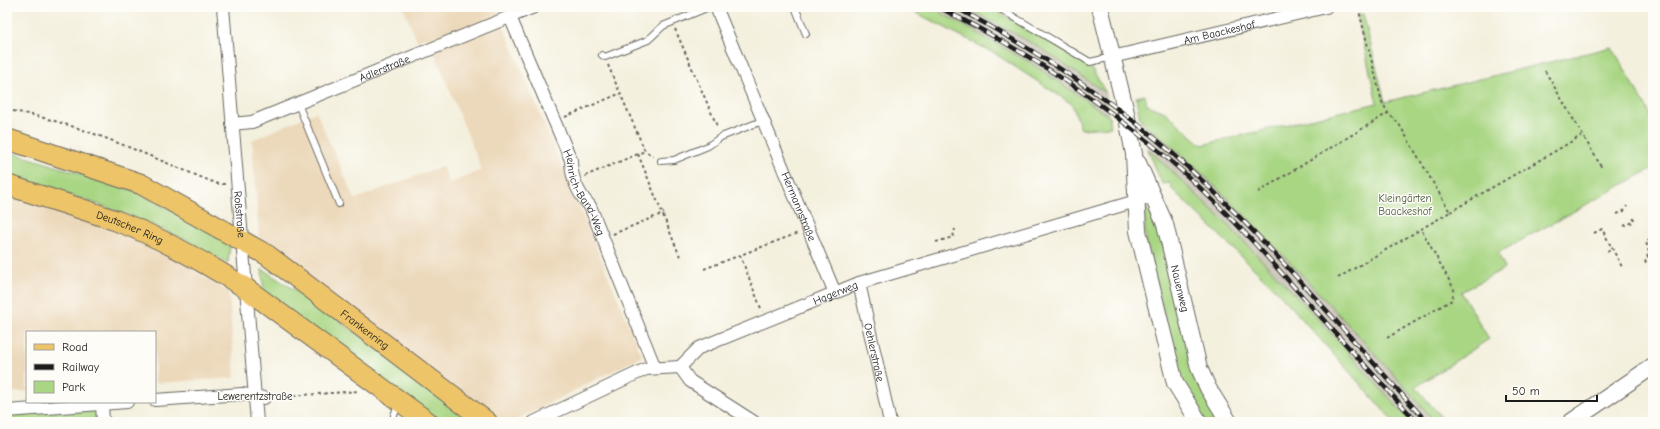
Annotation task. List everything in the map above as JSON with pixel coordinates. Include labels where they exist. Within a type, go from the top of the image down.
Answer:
[{"type":"main road","points":[[7,139],[141,184],[240,241]]},
{"type":"main road","name":"Deutscher Ring","points":[[7,185],[118,222],[156,238],[244,287]]},
{"type":"main road","name":"Frankenring","points":[[240,241],[267,255],[487,422]]},
{"type":"main road","points":[[244,287],[428,422]]},
{"type":"street","name":"Roßstraße","points":[[223,7],[244,287],[260,397],[256,422]]},
{"type":"street","name":"Adlerstraße","points":[[232,124],[252,122],[534,7]]},
{"type":"street","name":"Hermannstraße","points":[[716,7],[835,293]]},
{"type":"street","name":"Nauenweg","points":[[1100,7],[1134,154],[1138,231],[1175,383],[1199,422]]},
{"type":"street","name":"Am Baackeshof","points":[[1112,58],[1326,7]]},
{"type":"street","name":"Heinrich-Band-Weg","points":[[510,17],[571,160],[571,172],[582,198],[590,206],[655,368]]},
{"type":"street","name":"Nauenweg","points":[[1134,154],[1164,224],[1199,368],[1208,388],[1229,422]]},
{"type":"street","name":"Hagerweg","points":[[680,367],[699,348],[859,283],[1153,196]]},
{"type":"street","name":"Oehlerstraße","points":[[859,283],[890,422]]},
{"type":"street","points":[[1579,420],[1653,366]]},
{"type":"street","points":[[534,422],[646,369],[680,367],[690,381],[754,422]]},
{"type":"street","name":"Lewerentzstraße","points":[[156,400],[242,394],[260,397]]},
{"type":"street","points":[[7,411],[114,403]]},
{"type":"street","points":[[102,404],[104,422]]},
{"type":"lane","points":[[603,56],[648,40],[663,26],[710,7]]},
{"type":"lane","points":[[795,7],[806,34]]},
{"type":"lane","points":[[997,7],[1090,62],[1112,58]]},
{"type":"lane","points":[[298,104],[339,204]]},
{"type":"lane","points":[[661,160],[674,160],[708,146],[721,137],[762,120]]},
{"type":"lane","points":[[394,422],[394,415],[400,402]]},
{"type":"path","points":[[1358,7],[1382,102],[1388,113],[1399,124],[1450,212]]},
{"type":"path","points":[[672,23],[721,137]]},
{"type":"path","points":[[603,56],[621,93],[645,151],[661,160]]},
{"type":"path","points":[[1545,71],[1581,136],[1602,168]]},
{"type":"path","points":[[555,121],[621,93]]},
{"type":"path","points":[[7,110],[26,113],[73,126],[218,184],[237,184]]},
{"type":"path","points":[[1258,192],[1388,113]]},
{"type":"path","points":[[1338,278],[1581,136]]},
{"type":"path","points":[[575,180],[645,151]]},
{"type":"path","points":[[638,154],[664,213],[681,259]]},
{"type":"path","points":[[1617,214],[1624,211],[1627,206]]},
{"type":"path","points":[[602,238],[664,213]]},
{"type":"path","points":[[1624,226],[1633,222],[1634,218]]},
{"type":"path","points":[[704,269],[808,228]]},
{"type":"path","points":[[936,242],[953,237],[955,229]]},
{"type":"path","points":[[1387,338],[1452,300],[1454,289],[1421,229]]},
{"type":"path","points":[[1594,233],[1602,229],[1622,267]]},
{"type":"path","points":[[1645,263],[1649,252],[1646,242],[1649,240]]},
{"type":"path","points":[[1607,252],[1612,249]]},
{"type":"path","points":[[740,255],[766,321]]},
{"type":"path","name":"Lewerentzstraße","points":[[260,397],[364,391],[379,386]]},
{"type":"shaded area","points":[[403,7],[501,7],[497,9],[507,35],[642,356],[512,422],[498,422],[259,237],[252,140],[316,112],[355,199],[442,166],[450,183],[482,170],[428,37],[417,41]]},
{"type":"shaded area","points":[[929,7],[965,7],[1037,46],[1106,93],[1109,116],[1000,45]]},
{"type":"shaded area","points":[[1140,120],[1173,145],[1257,227],[1391,370],[1435,422],[1411,422],[1311,311],[1222,219],[1148,149]]},
{"type":"shaded area","points":[[7,194],[128,234],[160,249],[229,292],[235,378],[156,383],[156,331],[26,331],[26,391],[7,393]]},
{"type":"green space","points":[[905,7],[929,7],[936,10],[1031,63],[1109,116],[1111,127],[1081,129],[1072,104],[994,53]]},
{"type":"green space","points":[[965,7],[990,7],[1048,40],[1091,67],[1106,93],[1037,46]]},
{"type":"green space","name":"Kleingärten Baackeshof","points":[[1363,14],[1385,102],[1612,47],[1653,119],[1653,168],[1498,253],[1505,268],[1461,292],[1489,339],[1416,387],[1445,422],[1435,422],[1316,290],[1222,193],[1140,120],[1136,97],[1145,95],[1147,105],[1165,112],[1202,145],[1377,103],[1357,15]]},
{"type":"green space","points":[[1148,149],[1222,219],[1311,311],[1411,422],[1394,422],[1278,292],[1172,189],[1170,183],[1162,184]]},
{"type":"green space","points":[[7,151],[133,190],[224,238],[230,247],[228,262],[223,261],[188,241],[145,222],[106,207],[7,175]]},
{"type":"green space","points":[[1145,206],[1160,226],[1194,376],[1221,422],[1205,422],[1179,379],[1145,235]]},
{"type":"green space","points":[[262,269],[313,302],[480,422],[435,422],[264,295]]},
{"type":"green space","points":[[102,404],[103,422],[7,422],[7,411]]},
{"type":"railway","points":[[938,7],[998,39],[1056,74],[1112,113],[1165,156],[1236,224],[1417,422]]},
{"type":"railway","points":[[955,7],[1012,39],[1068,74],[1121,111],[1171,152],[1205,183],[1271,249],[1427,422]]}]
